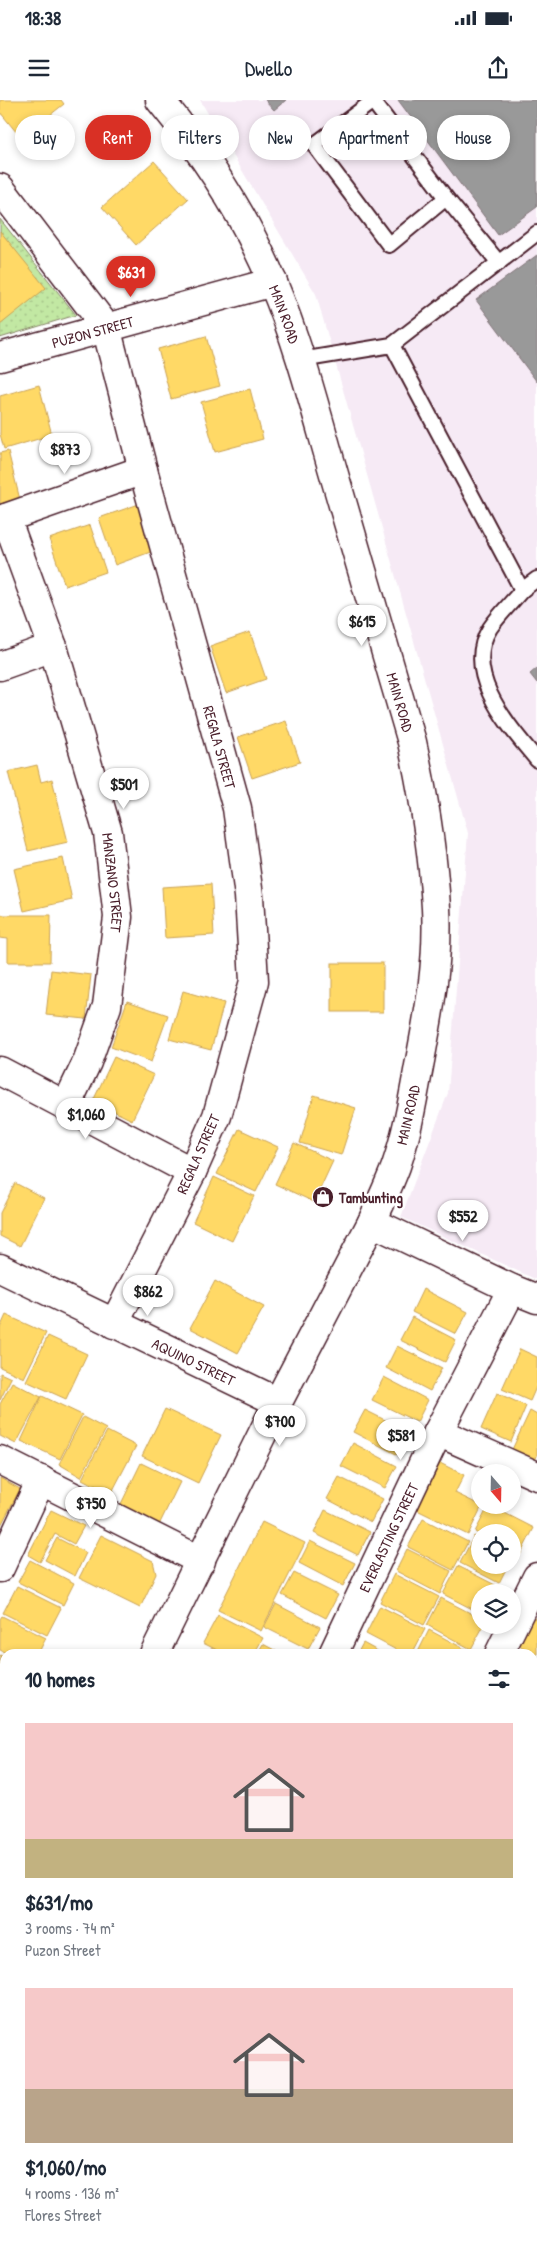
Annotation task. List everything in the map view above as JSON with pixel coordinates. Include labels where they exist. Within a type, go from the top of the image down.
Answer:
[{"type":"street","name":"MAIN ROAD","points":[[157,1649],[202,1560],[278,1402],[372,1222],[396,1165],[411,1108],[427,1025],[435,966],[436,909],[432,854],[423,794],[412,742],[300,360],[273,282],[244,223],[217,177],[180,124],[160,100]]},
{"type":"street","name":"REGALA STREET","points":[[0,188],[106,327],[143,470],[237,808],[249,896],[254,981],[217,1116],[192,1172],[114,1324]]},
{"type":"street","name":"PUZON STREET","points":[[0,357],[273,282]]},
{"type":"street","points":[[3,519],[143,470]]},
{"type":"street","name":"MANZANO STREET","points":[[3,519],[53,647],[108,833],[118,917],[107,1006],[88,1062],[66,1106]]},
{"type":"street","points":[[0,666],[53,647]]},
{"type":"street","points":[[0,1071],[192,1172]]},
{"type":"street","points":[[372,1222],[525,1294]]},
{"type":"street","name":"AQUINO STREET","points":[[0,1268],[278,1402]]},
{"type":"street","name":"EVERLASTING STREET","points":[[335,1649],[438,1432],[525,1294]]},
{"type":"street","points":[[438,1432],[537,1476]]},
{"type":"street","points":[[0,1460],[202,1560]]},
{"type":"street","points":[[0,1568],[41,1480]]},
{"type":"street","points":[[501,1649],[537,1577]]},
{"type":"lane","points":[[446,198],[389,244],[314,145],[372,101],[446,198],[499,262]]},
{"type":"lane","points":[[300,360],[392,345],[537,234]]},
{"type":"lane","points":[[392,345],[522,590]]},
{"type":"lane","points":[[537,579],[522,590],[489,630],[480,658],[489,694],[512,729],[537,760]]},
{"type":"shaded area","points":[[200,100],[537,100],[537,1280],[401,1217],[448,1093],[468,833],[316,294],[236,160],[239,160],[239,115],[209,115]]},
{"type":"green space","points":[[0,219],[76,315],[0,338]]},
{"type":"building: Homes","points":[[0,100],[61,100],[64,104],[50,115],[15,115],[15,131],[0,112]]},
{"type":"building: Homes","points":[[154,161],[188,199],[136,245],[102,207]]},
{"type":"building: Homes","points":[[0,231],[46,288],[0,325]]},
{"type":"building: Homes","points":[[206,336],[220,386],[171,399],[158,349]]},
{"type":"building: Homes","points":[[39,385],[52,435],[4,449],[0,434],[0,396]]},
{"type":"building: Homes","points":[[250,389],[263,439],[215,452],[201,402]]},
{"type":"building: Homes","points":[[8,451],[20,500],[0,505],[0,453]]},
{"type":"building: Homes","points":[[139,504],[156,550],[115,565],[99,518]]},
{"type":"building: Homes","points":[[90,525],[106,572],[65,586],[49,539]]},
{"type":"building: Homes","points":[[250,632],[266,679],[226,693],[210,646]]},
{"type":"building: Homes","points":[[286,721],[300,762],[252,778],[238,737]]},
{"type":"building: Homes","points":[[37,765],[41,782],[52,779],[68,842],[28,851],[8,772]]},
{"type":"building: Homes","points":[[63,858],[72,900],[24,911],[14,869]]},
{"type":"building: Homes","points":[[211,884],[214,935],[165,938],[162,887]]},
{"type":"building: Homes","points":[[0,915],[51,915],[50,962],[8,962],[8,939],[0,938]]},
{"type":"building: Homes","points":[[332,963],[383,963],[383,1012],[332,1012]]},
{"type":"building: Homes","points":[[51,970],[91,975],[86,1019],[46,1015]]},
{"type":"building: Homes","points":[[183,991],[224,1003],[211,1050],[169,1039]]},
{"type":"building: Homes","points":[[127,1001],[168,1015],[151,1062],[111,1047]]},
{"type":"building: Homes","points":[[114,1057],[154,1075],[132,1120],[93,1101]]},
{"type":"building: Homes","points":[[314,1095],[356,1108],[341,1155],[300,1143]]},
{"type":"building: Homes","points":[[239,1129],[278,1147],[256,1192],[217,1174]]},
{"type":"building: Homes","points":[[294,1143],[333,1161],[314,1202],[275,1184]]},
{"type":"building: Homes","points":[[214,1177],[254,1196],[232,1241],[193,1222]]},
{"type":"building: Homes","points":[[15,1183],[44,1198],[20,1246],[0,1236],[0,1213]]},
{"type":"building: Homes","points":[[215,1281],[264,1307],[238,1353],[190,1328]]},
{"type":"building: Homes","points":[[423,1289],[468,1312],[456,1334],[412,1312]]},
{"type":"building: Homes","points":[[6,1315],[46,1333],[24,1378],[0,1367],[0,1328]]},
{"type":"building: Homes","points":[[412,1317],[456,1340],[445,1362],[400,1340]]},
{"type":"building: Homes","points":[[48,1336],[87,1354],[66,1399],[26,1381]]},
{"type":"building: Homes","points":[[397,1346],[442,1368],[430,1391],[386,1368]]},
{"type":"building: Homes","points":[[520,1349],[537,1357],[537,1385],[530,1401],[502,1389]]},
{"type":"building: Homes","points":[[0,1373],[11,1378],[0,1400]]},
{"type":"building: Homes","points":[[384,1377],[428,1400],[417,1422],[372,1400]]},
{"type":"building: Homes","points":[[12,1382],[41,1397],[16,1444],[0,1436],[0,1404]]},
{"type":"building: Homes","points":[[497,1393],[526,1406],[511,1442],[481,1429]]},
{"type":"building: Homes","points":[[42,1396],[82,1415],[60,1459],[21,1441]]},
{"type":"building: Homes","points":[[165,1409],[221,1435],[198,1483],[142,1456]]},
{"type":"building: Homes","points":[[365,1410],[409,1432],[398,1455],[353,1432]]},
{"type":"building: Homes","points":[[530,1411],[537,1415],[537,1456],[532,1467],[509,1456]]},
{"type":"building: Homes","points":[[83,1417],[106,1429],[81,1477],[59,1464]]},
{"type":"building: Homes","points":[[107,1431],[136,1446],[111,1494],[82,1479]]},
{"type":"building: Homes","points":[[353,1443],[397,1466],[385,1488],[341,1466]]},
{"type":"building: Homes","points":[[141,1463],[180,1482],[158,1527],[119,1508]]},
{"type":"building: Homes","points":[[440,1463],[464,1475],[455,1493],[471,1501],[471,1514],[478,1514],[473,1524],[471,1524],[468,1535],[417,1510]]},
{"type":"building: Homes","points":[[339,1477],[383,1499],[371,1522],[327,1499]]},
{"type":"building: Homes","points":[[0,1478],[20,1489],[0,1527]]},
{"type":"building: Homes","points":[[51,1510],[84,1526],[74,1544],[55,1534],[40,1562],[28,1555]]},
{"type":"building: Homes","points":[[325,1510],[370,1532],[358,1555],[314,1533]]},
{"type":"building: Homes","points":[[484,1514],[507,1514],[534,1528],[521,1553],[521,1524],[479,1524]]},
{"type":"building: Homes","points":[[423,1519],[468,1542],[453,1570],[408,1547]]},
{"type":"building: Homes","points":[[262,1522],[305,1543],[261,1631],[218,1610]]},
{"type":"building: Homes","points":[[101,1535],[153,1561],[156,1574],[140,1608],[79,1578]]},
{"type":"building: Homes","points":[[57,1538],[86,1553],[75,1576],[45,1560]]},
{"type":"building: Homes","points":[[310,1541],[355,1563],[343,1586],[299,1563]]},
{"type":"building: Homes","points":[[471,1542],[471,1569],[460,1563]]},
{"type":"building: Homes","points":[[407,1549],[451,1571],[440,1594],[396,1571]]},
{"type":"building: Homes","points":[[30,1560],[74,1583],[63,1605],[18,1582]]},
{"type":"building: Homes","points":[[458,1566],[493,1584],[471,1584],[471,1608],[443,1594]]},
{"type":"building: Homes","points":[[294,1573],[338,1595],[326,1618],[282,1595]]},
{"type":"building: Homes","points":[[394,1574],[439,1597],[424,1625],[380,1602]]},
{"type":"building: Homes","points":[[481,1574],[504,1574],[499,1583]]},
{"type":"building: Homes","points":[[17,1586],[61,1608],[47,1635],[3,1613]]},
{"type":"building: Homes","points":[[441,1598],[471,1613],[471,1634],[479,1634],[471,1649],[427,1625]]},
{"type":"building: Homes","points":[[276,1604],[320,1627],[308,1649],[264,1627]]},
{"type":"building: Homes","points":[[380,1606],[425,1629],[415,1649],[394,1649],[366,1634]]},
{"type":"building: Homes","points":[[218,1615],[263,1638],[257,1649],[215,1649],[203,1643]]},
{"type":"building: Homes","points":[[2,1616],[46,1638],[40,1649],[0,1649],[0,1619]]},
{"type":"building: Homes","points":[[532,1617],[537,1619],[537,1649],[526,1649],[518,1645]]},
{"type":"building: Homes","points":[[429,1630],[465,1649],[420,1649]]},
{"type":"building: Homes","points":[[363,1643],[374,1649],[360,1649]]},
{"type":"building: Homes","points":[[263,1644],[272,1649],[260,1649]]},
{"type":"building: Industry","points":[[265,100],[286,100],[274,110]]},
{"type":"building: Industry","points":[[398,100],[537,100],[537,207],[498,235],[442,160],[510,160],[510,115],[437,115],[437,153],[427,139],[427,115],[409,115]]},
{"type":"building: Industry","points":[[537,255],[537,382],[476,300]]},
{"type":"building: Industry","points":[[537,668],[537,683],[530,674]]},
{"type":"place","name":"Tambunting","points":[[323,1197]]}]
